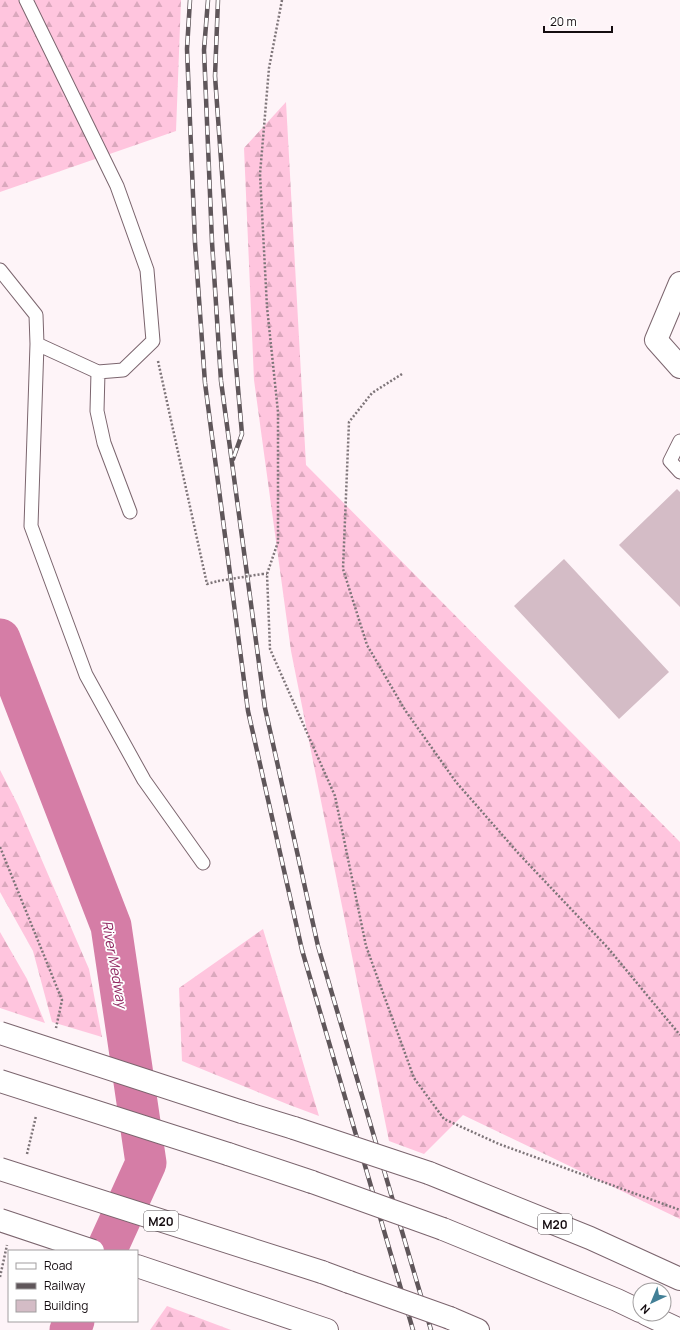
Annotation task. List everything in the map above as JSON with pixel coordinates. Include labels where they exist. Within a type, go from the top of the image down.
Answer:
[{"type":"main road","points":[[680,283],[656,340],[680,367]]},
{"type":"main road","name":"M20","points":[[0,1033],[429,1173],[590,1238],[680,1279]]},
{"type":"main road","points":[[0,1081],[312,1182],[443,1229],[632,1307]]},
{"type":"main road","name":"M20","points":[[0,1169],[322,1272],[450,1318],[478,1330]]},
{"type":"main road","points":[[0,1220],[90,1250]]},
{"type":"main road","points":[[138,1266],[327,1330]]},
{"type":"main road","points":[[663,1322],[680,1330]]},
{"type":"lane","points":[[26,0],[117,186],[147,270],[153,340],[124,370],[98,372],[37,344]]},
{"type":"lane","points":[[0,270],[36,316],[37,344],[31,526],[86,675],[144,780],[203,863]]},
{"type":"lane","points":[[98,372],[97,411],[104,443],[130,512]]},
{"type":"lane","points":[[680,441],[670,461],[680,472]]},
{"type":"path","points":[[282,0],[269,68],[260,174],[267,307],[278,412],[278,542],[267,574],[270,650],[335,796],[366,946],[414,1078],[444,1119],[499,1144],[680,1210]]},
{"type":"path","points":[[153,340],[207,584],[267,574]]},
{"type":"path","points":[[402,374],[372,393],[349,422],[342,569],[367,645],[405,710],[456,782],[519,854],[608,948],[680,1035]]},
{"type":"path","points":[[0,847],[62,1000],[55,1031]]},
{"type":"path","points":[[27,1156],[37,1109]]},
{"type":"path","points":[[0,1277],[8,1242]]},
{"type":"green space","points":[[0,0],[181,0],[176,131],[0,192]]},
{"type":"green space","points":[[286,102],[306,465],[680,842],[680,1219],[463,1115],[424,1154],[389,1141],[291,651],[254,380],[244,148]]},
{"type":"green space","points":[[0,770],[18,805],[89,969],[102,1037],[52,1022],[33,951],[0,892]]},
{"type":"green space","points":[[263,929],[319,1116],[182,1061],[179,988]]},
{"type":"green space","points":[[0,932],[27,979],[45,1023],[0,1008]]},
{"type":"green space","points":[[167,1306],[231,1330],[150,1330]]},
{"type":"building","points":[[677,489],[680,492],[680,607],[619,545]]},
{"type":"building","points":[[564,559],[669,672],[619,719],[514,606]]},
{"type":"waterway","name":"River Medway","points":[[0,639],[111,926],[146,1163],[106,1250]]},
{"type":"waterway","name":"River Medway","points":[[70,1330],[74,1322]]},
{"type":"railway","points":[[190,0],[187,49],[195,243],[205,383],[248,711],[302,950],[413,1330]]},
{"type":"railway","points":[[208,0],[204,50],[212,242],[221,381],[265,708],[318,946],[431,1330]]},
{"type":"railway","points":[[218,0],[215,76],[242,434],[233,459]]}]
